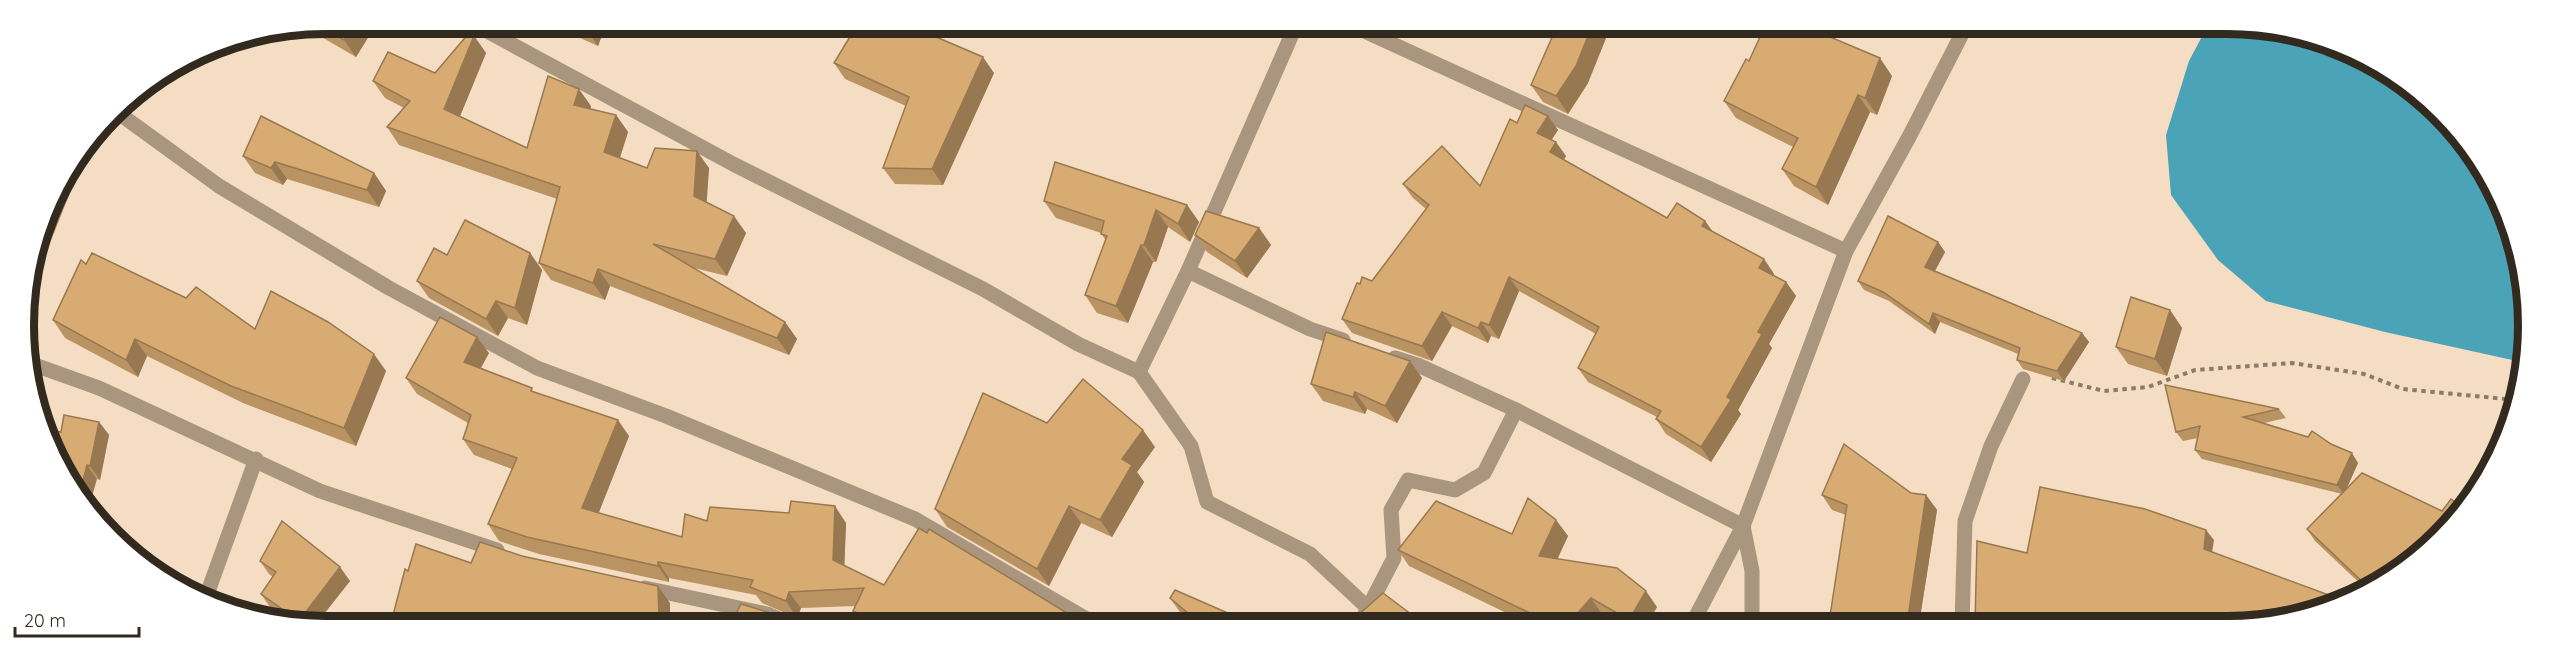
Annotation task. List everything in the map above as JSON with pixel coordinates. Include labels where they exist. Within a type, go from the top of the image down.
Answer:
[{"type":"street","points":[[493,34],[735,165],[983,289],[1078,344],[1139,372],[1191,446],[1207,501],[1310,554],[1368,608]]},
{"type":"street","points":[[1139,372],[1188,271],[1292,34]]},
{"type":"street","points":[[1371,34],[1846,251]]},
{"type":"street","points":[[1696,616],[1743,526],[1846,251],[1909,137],[1962,34]]},
{"type":"street","points":[[124,117],[219,186],[389,288],[537,368],[666,416],[915,519],[1081,616]]},
{"type":"street","points":[[1188,271],[1310,329],[1354,344]]},
{"type":"street","points":[[1376,352],[1420,366],[1516,410],[1743,526]]},
{"type":"street","points":[[37,366],[99,388],[256,459],[320,491],[515,556]]},
{"type":"street","points":[[1962,616],[1965,521],[1991,446],[2023,379]]},
{"type":"street","points":[[1364,616],[1394,558],[1391,510],[1408,480],[1455,490],[1484,473],[1516,410]]},
{"type":"street","points":[[208,591],[256,459]]},
{"type":"street","points":[[1743,526],[1752,571],[1752,616]]},
{"type":"street","points":[[624,584],[772,616]]},
{"type":"path","points":[[2023,379],[2053,378],[2104,391],[2148,387],[2195,370],[2292,363],[2364,374],[2403,388],[2509,399]]},
{"type":"water","points":[[2203,34],[2247,35],[2284,40],[2321,50],[2373,73],[2419,107],[2458,148],[2480,180],[2503,232],[2513,269],[2518,306],[2516,361],[2385,332],[2266,301],[2218,260],[2171,195],[2166,135],[2189,61]]},
{"type":"building","points":[[334,34],[348,34],[344,40]]},
{"type":"building","points":[[468,34],[471,34],[474,36],[444,109],[527,148],[548,76],[579,89],[574,105],[616,115],[604,152],[647,168],[655,148],[697,151],[694,196],[734,216],[715,259],[653,244],[785,322],[777,338],[598,269],[593,283],[539,263],[560,187],[387,127],[410,101],[373,81],[388,52],[435,73]]},
{"type":"building","points":[[852,34],[929,34],[983,57],[932,169],[883,168],[909,97],[834,63]]},
{"type":"building","points":[[1553,34],[1589,34],[1576,66],[1556,96],[1531,85]]},
{"type":"building","points":[[1761,34],[1823,34],[1880,58],[1865,98],[1858,95],[1816,187],[1782,169],[1798,138],[1724,101],[1746,59],[1749,61]]},
{"type":"building","points":[[1525,105],[1548,116],[1537,133],[1556,142],[1550,152],[1667,218],[1677,203],[1705,221],[1702,226],[1764,259],[1759,268],[1786,282],[1758,332],[1762,334],[1727,397],[1731,400],[1701,447],[1656,419],[1661,411],[1578,368],[1599,327],[1509,277],[1489,325],[1481,322],[1478,328],[1442,312],[1422,346],[1342,319],[1357,283],[1360,284],[1362,277],[1372,281],[1429,205],[1403,184],[1442,146],[1480,186],[1510,119],[1517,123]]},
{"type":"building","points":[[261,116],[374,173],[367,190],[275,162],[271,168],[243,156]]},
{"type":"building","points":[[1055,162],[1187,205],[1178,224],[1156,210],[1144,245],[1141,245],[1116,306],[1085,295],[1107,236],[1101,234],[1104,221],[1044,201]]},
{"type":"building","points":[[1206,211],[1259,228],[1235,261],[1195,235]]},
{"type":"building","points":[[1888,216],[1938,242],[1925,267],[2082,333],[2057,371],[2017,360],[2020,348],[1933,313],[1929,324],[1883,292],[1858,281]]},
{"type":"building","points":[[465,220],[530,253],[515,308],[496,301],[486,319],[417,281],[434,248],[447,255]]},
{"type":"building","points":[[92,253],[186,298],[196,287],[255,329],[271,291],[328,322],[374,354],[344,428],[231,386],[135,339],[126,360],[53,320],[81,260],[86,264]]},
{"type":"building","points":[[2131,297],[2170,310],[2155,359],[2116,347]]},
{"type":"building","points":[[440,317],[477,337],[464,362],[532,388],[531,391],[618,420],[582,508],[682,537],[685,514],[707,521],[710,507],[789,513],[791,501],[835,506],[833,560],[884,585],[919,528],[927,533],[929,529],[1067,613],[1065,616],[902,616],[900,614],[899,616],[864,616],[853,611],[864,588],[789,592],[786,601],[750,587],[753,580],[658,562],[658,566],[527,537],[488,524],[517,458],[463,439],[471,415],[406,378]]},
{"type":"building","points":[[1326,332],[1410,361],[1385,406],[1355,392],[1353,397],[1311,384]]},
{"type":"building","points":[[1083,379],[1143,430],[1122,459],[1132,465],[1100,520],[1069,506],[1037,569],[935,509],[983,393],[1047,423]]},
{"type":"building","points":[[2165,385],[2279,409],[2243,417],[2308,437],[2312,431],[2331,444],[2352,453],[2337,485],[2195,450],[2200,426],[2176,432]]},
{"type":"building","points":[[64,415],[99,422],[90,466],[87,465],[82,484],[73,471],[54,431],[61,432]]},
{"type":"building","points":[[1844,444],[1911,493],[1926,495],[1908,616],[1830,616],[1847,505],[1822,495]]},
{"type":"building","points":[[2362,473],[2442,511],[2451,499],[2457,504],[2433,531],[2405,556],[2363,583],[2307,529]]},
{"type":"building","points":[[2040,487],[2145,509],[2206,530],[2204,549],[2333,596],[2303,607],[2247,616],[1975,616],[1977,541],[2027,553]]},
{"type":"building","points":[[1528,498],[1556,520],[1539,556],[1617,568],[1646,591],[1631,616],[1622,616],[1591,598],[1575,616],[1524,616],[1528,612],[1398,550],[1436,501],[1512,534]]},
{"type":"building","points":[[282,521],[340,567],[303,616],[289,614],[261,594],[276,572],[260,561]]},
{"type":"building","points":[[480,542],[522,556],[658,586],[659,616],[393,616],[405,569],[408,571],[416,544],[471,563]]},
{"type":"building","points":[[1175,590],[1235,616],[1191,616],[1170,598]]},
{"type":"building","points":[[1383,593],[1413,616],[1357,616]]},
{"type":"building","points":[[741,604],[780,616],[735,616]]}]
